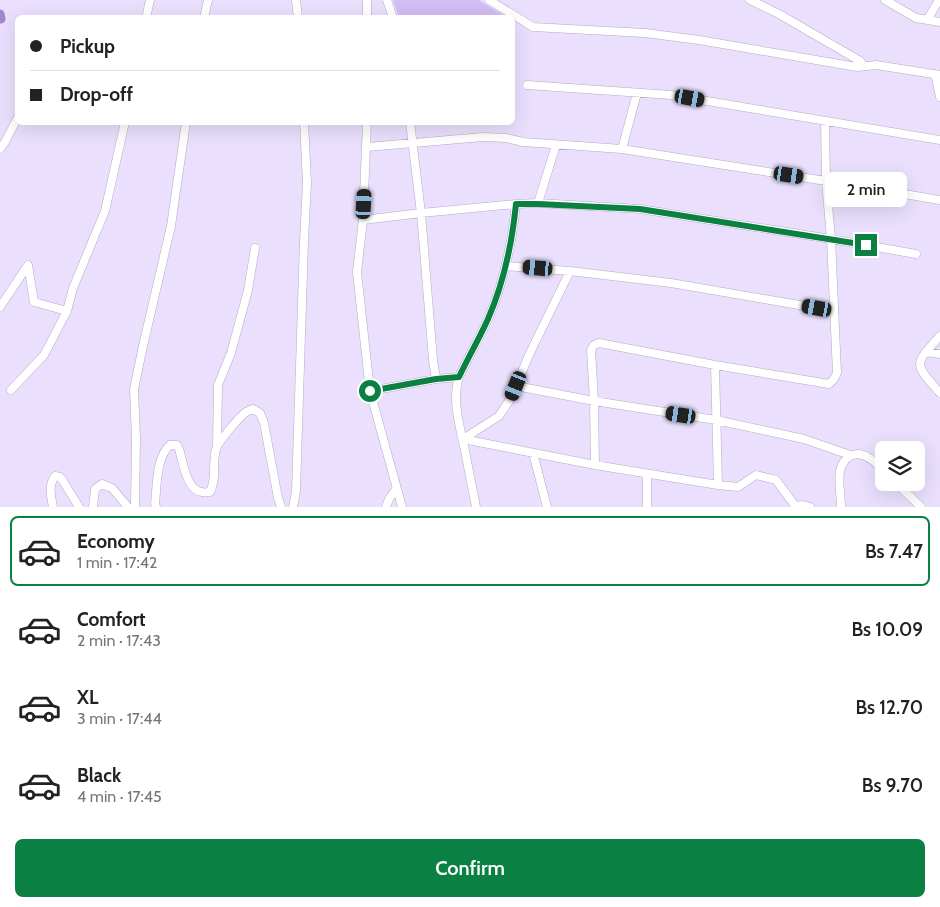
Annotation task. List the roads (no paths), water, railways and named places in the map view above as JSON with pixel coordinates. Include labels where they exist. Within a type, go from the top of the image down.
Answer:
[{"type":"street","points":[[147,15],[150,0]]},
{"type":"street","points":[[205,15],[208,0]]},
{"type":"street","points":[[296,0],[298,15]]},
{"type":"street","points":[[367,0],[367,15]]},
{"type":"street","points":[[387,0],[391,15]]},
{"type":"street","points":[[489,0],[514,15]]},
{"type":"street","points":[[750,0],[779,14],[864,66]]},
{"type":"street","points":[[885,0],[916,18],[940,22]]},
{"type":"street","points":[[927,20],[940,0]]},
{"type":"street","points":[[515,16],[534,27],[664,35],[857,67],[876,66],[937,74],[940,97]]},
{"type":"street","points":[[527,85],[671,95],[940,140]]},
{"type":"street","points":[[622,149],[637,93]]},
{"type":"street","points":[[595,465],[591,350],[594,345],[599,343],[828,384],[834,379],[837,373],[832,239],[826,181],[825,121]]},
{"type":"street","points":[[0,149],[6,142],[15,123]]},
{"type":"street","points":[[11,390],[44,355],[67,311],[73,288],[105,212],[124,125]]},
{"type":"street","points":[[135,507],[136,439],[134,390],[171,226],[186,125]]},
{"type":"street","points":[[293,507],[296,483],[307,183],[304,125]]},
{"type":"street","points":[[367,125],[364,220],[357,272],[370,391],[402,507]]},
{"type":"street","points":[[410,125],[421,213],[436,379]]},
{"type":"street","points":[[367,147],[483,137],[506,138],[523,142],[622,149],[940,200]]},
{"type":"street","points":[[538,204],[556,144]]},
{"type":"street","points":[[364,220],[516,204],[640,209],[916,254]]},
{"type":"street","points":[[476,507],[458,420],[456,393],[459,377],[488,319],[506,266],[513,236],[516,204]]},
{"type":"street","points":[[156,507],[158,471],[166,448],[170,445],[176,445],[179,449],[187,478],[192,486],[200,492],[210,492],[213,487],[217,447],[218,386],[231,353],[248,290],[255,248]]},
{"type":"street","points":[[0,307],[28,265],[34,302],[67,311]]},
{"type":"street","points":[[506,266],[570,271],[679,284],[834,311]]},
{"type":"street","points":[[462,439],[499,416],[511,398],[529,354],[570,271]]},
{"type":"street","points":[[940,336],[926,352],[919,364],[920,369],[940,394]]},
{"type":"street","points":[[926,352],[940,354]]},
{"type":"street","points":[[715,364],[718,485]]},
{"type":"street","points":[[370,391],[436,379],[459,377]]},
{"type":"street","points":[[516,386],[594,401],[716,420],[804,439],[850,455],[856,454],[870,458],[875,463]]},
{"type":"street","points":[[217,447],[247,411],[253,409],[260,413],[264,423],[281,507]]},
{"type":"street","points":[[462,439],[595,465],[718,485],[738,487],[756,475],[776,480],[796,507],[804,504],[810,507]]},
{"type":"street","points":[[533,453],[546,507]]},
{"type":"street","points":[[841,507],[840,472],[845,460],[850,455]]},
{"type":"street","points":[[647,474],[647,507]]},
{"type":"street","points":[[53,507],[50,490],[55,476],[60,477],[79,507]]},
{"type":"street","points":[[93,507],[96,489],[102,484],[112,488],[128,507]]},
{"type":"street","points":[[386,507],[396,489]]},
{"type":"street","points":[[905,491],[920,507]]},
{"type":"waterway","points":[[0,14],[1,19]]}]
